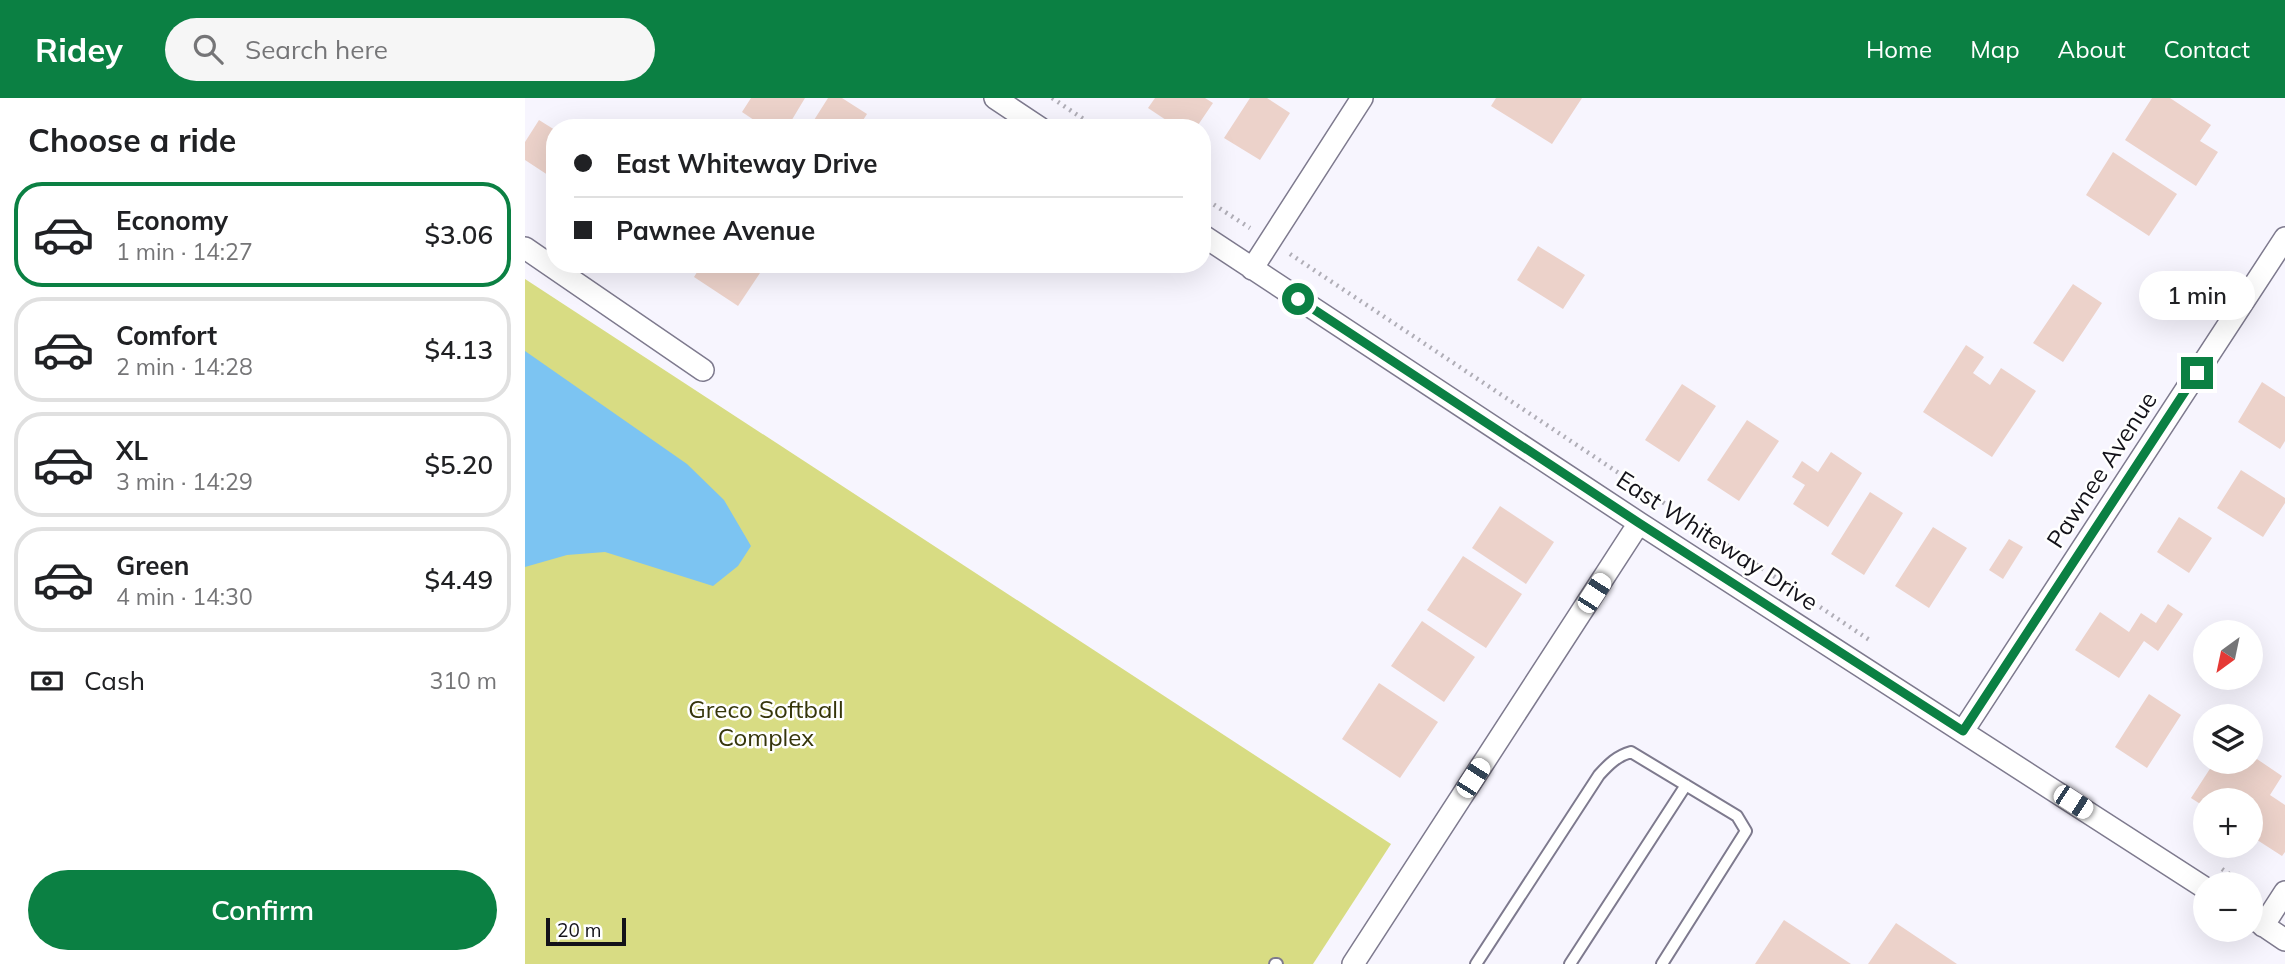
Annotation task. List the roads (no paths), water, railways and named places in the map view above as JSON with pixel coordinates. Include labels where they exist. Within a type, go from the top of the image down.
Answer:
[{"type":"street","points":[[995,98],[1026,119]]},
{"type":"street","points":[[1252,269],[1362,98]]},
{"type":"street","name":"Pawnee Avenue","points":[[1963,731],[2285,238]]},
{"type":"street","name":"East Whiteway Drive","points":[[1211,241],[1639,523],[2193,880]]},
{"type":"street","points":[[525,248],[546,262]]},
{"type":"street","points":[[561,273],[703,370]]},
{"type":"street","points":[[1353,964],[1639,523]]},
{"type":"street","points":[[2263,915],[2285,892]]},
{"type":"street","points":[[2263,925],[2285,940]]},
{"type":"lane","points":[[1476,964],[1599,775],[1621,755],[1632,752],[1737,816],[1746,831],[1662,964]]},
{"type":"lane","points":[[1570,964],[1686,785]]},
{"type":"water","points":[[525,351],[687,464],[724,500],[751,546],[738,566],[713,586],[605,552],[567,555],[525,567]]},
{"type":"park label","name":"Greco Softball Complex","points":[[766,724]]}]
